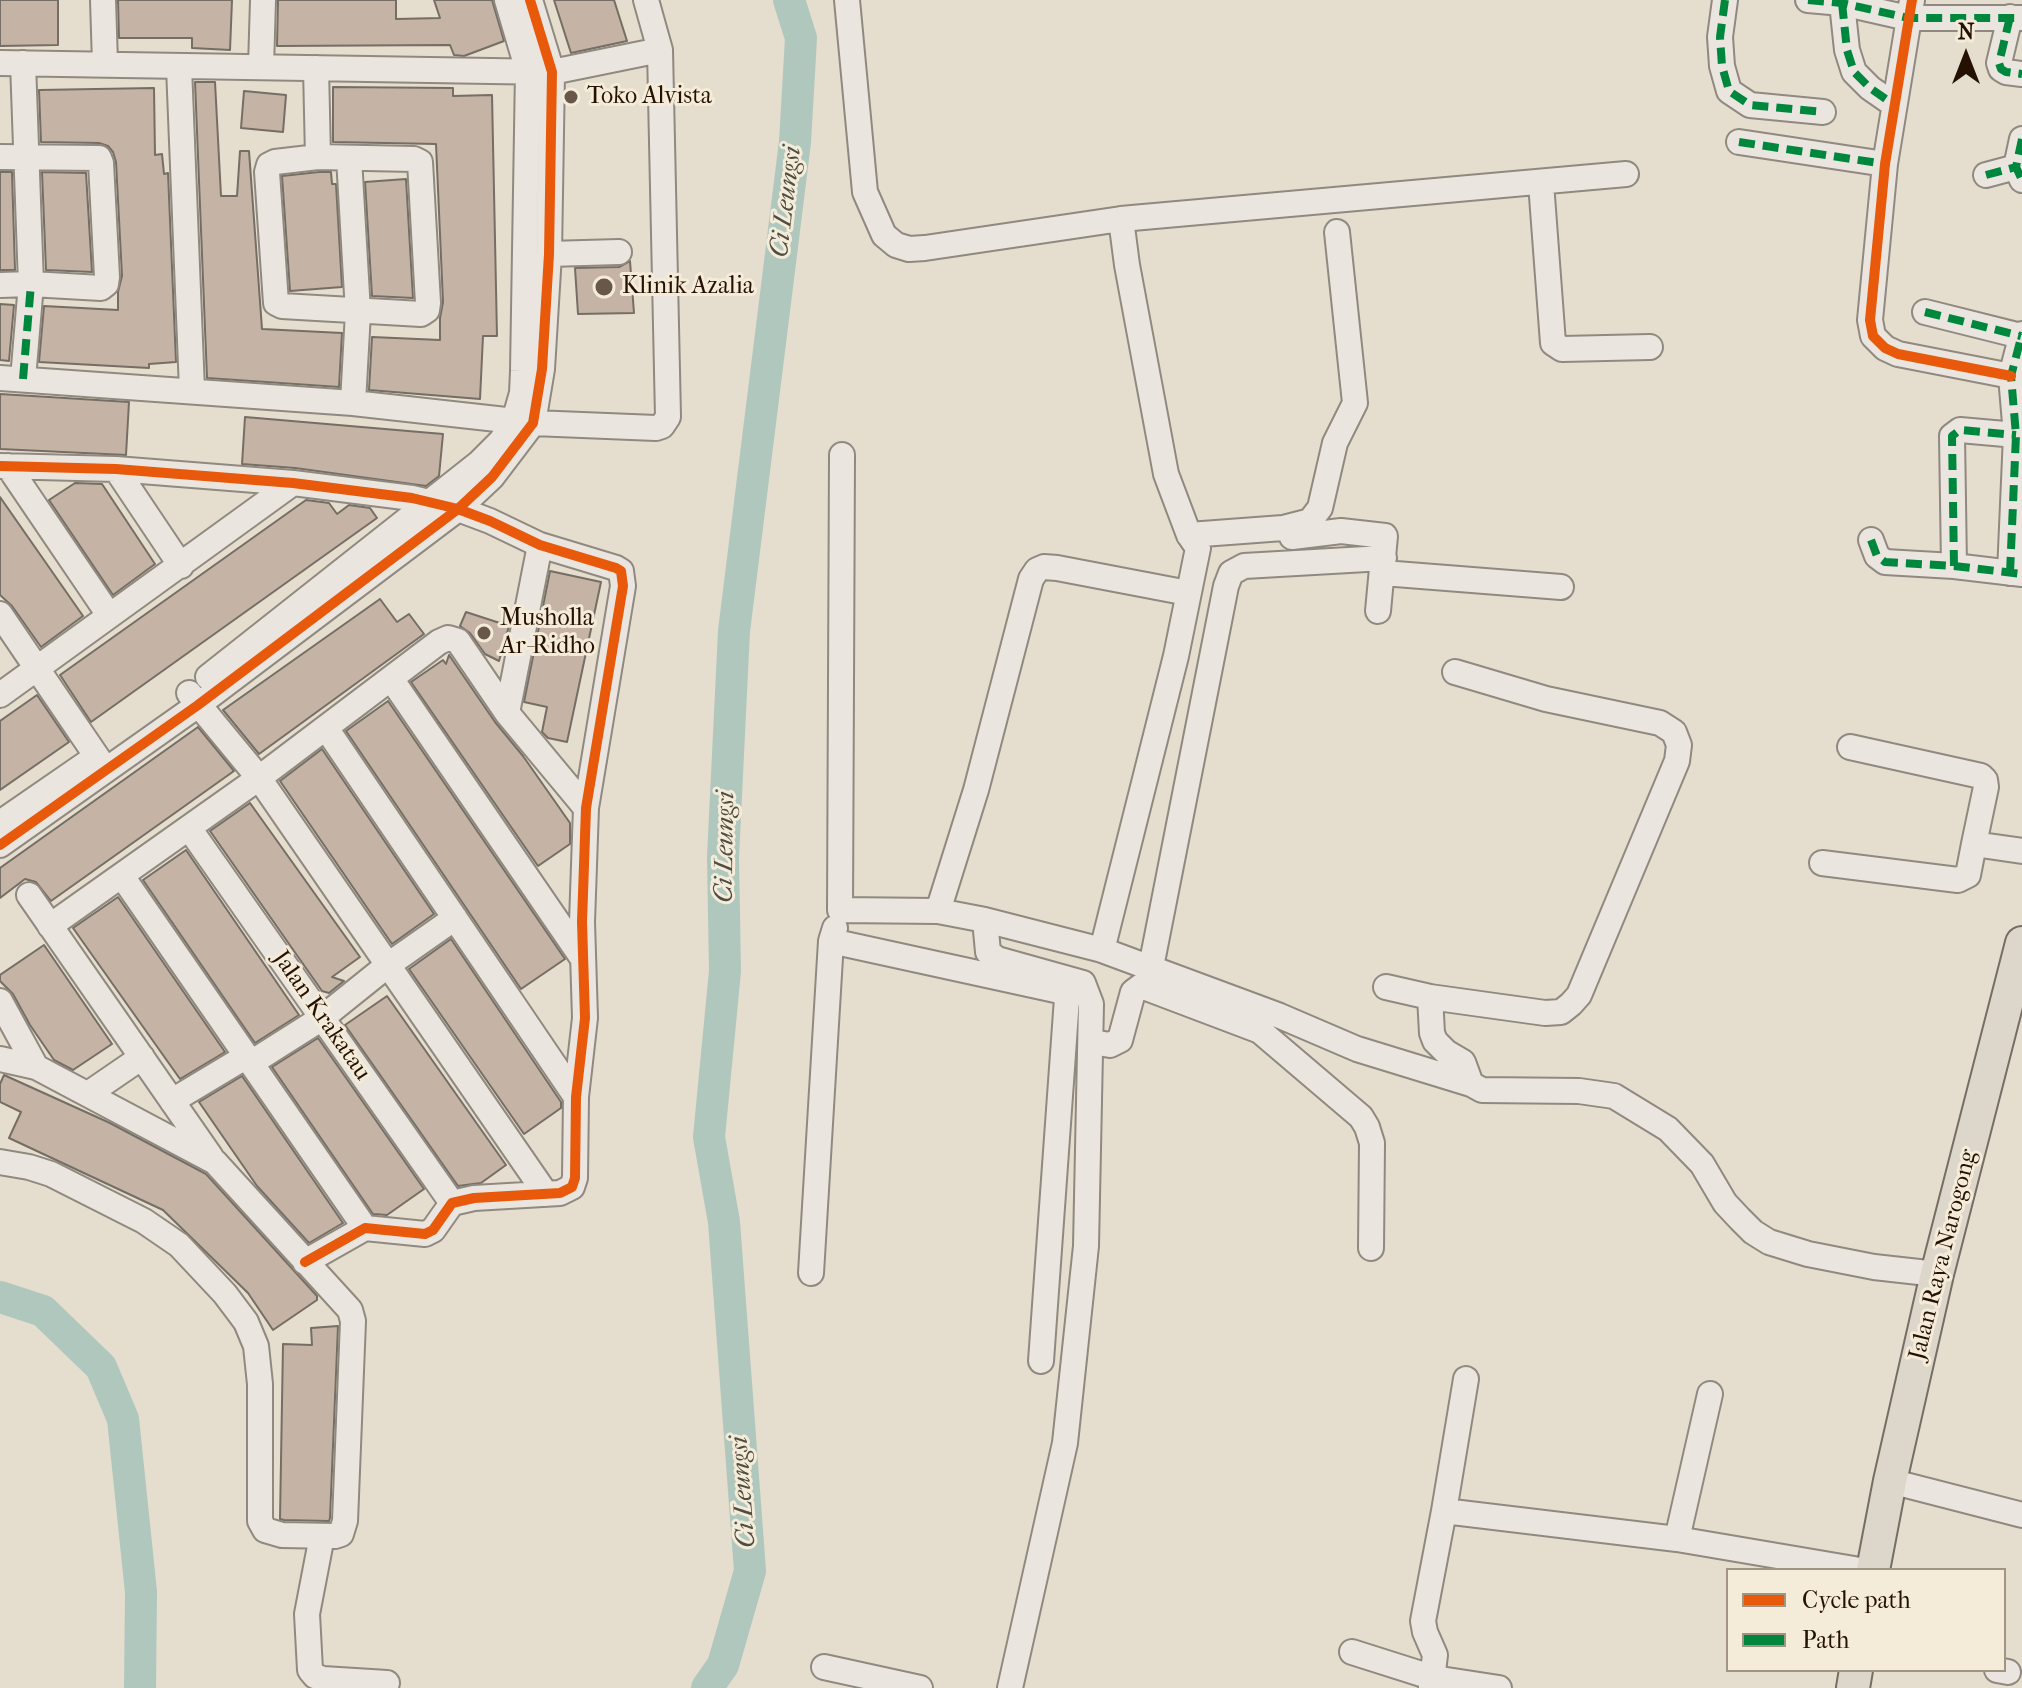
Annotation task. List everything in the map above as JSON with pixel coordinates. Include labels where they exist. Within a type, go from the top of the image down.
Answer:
[{"type":"main road","name":"Jalan Raya Narogong","points":[[1873,1568],[1937,1274],[2018,980],[2022,943]]},
{"type":"street","points":[[103,0],[105,63]]},
{"type":"street","points":[[261,67],[263,0]]},
{"type":"street","points":[[507,0],[528,71],[524,422]]},
{"type":"street","points":[[0,845],[102,763],[458,509],[492,477],[524,422],[542,369],[549,254],[552,72],[530,0]]},
{"type":"street","points":[[646,0],[660,50],[668,417],[656,428],[524,422],[353,403],[11,378],[31,284],[26,157],[12,63],[552,72],[660,50]]},
{"type":"street","points":[[847,0],[865,192],[884,235],[896,245],[909,249],[1121,219],[1626,174]]},
{"type":"street","points":[[1725,0],[1720,37],[1722,66],[1729,91],[1750,105],[1823,112]]},
{"type":"street","points":[[1808,0],[2016,17],[1999,63],[2006,72],[2022,74]]},
{"type":"street","points":[[1842,3],[1847,50],[1854,72],[1893,104]]},
{"type":"street","points":[[1910,9],[1885,164],[1870,320],[1873,336],[1885,348],[1898,354],[2011,376]]},
{"type":"street","points":[[179,67],[192,390]]},
{"type":"street","points":[[316,68],[318,157]]},
{"type":"street","points":[[1986,175],[2019,173],[2022,139]]},
{"type":"street","points":[[1739,142],[1885,164]]},
{"type":"street","points":[[0,157],[99,158],[107,277],[106,284],[101,288],[0,285]]},
{"type":"street","points":[[318,157],[349,158],[414,159],[420,162],[427,310],[421,314],[358,312],[276,303],[269,165],[318,157]]},
{"type":"street","points":[[349,158],[358,312],[353,403]]},
{"type":"street","points":[[1541,183],[1553,343],[1562,349],[1650,347]]},
{"type":"street","points":[[1102,950],[1176,656],[1194,542],[1166,474],[1121,219]]},
{"type":"street","points":[[1194,542],[1310,521],[1320,508],[1335,443],[1355,403],[1337,232]]},
{"type":"street","points":[[549,254],[619,252]]},
{"type":"street","points":[[1871,540],[1877,556],[1885,562],[2016,574],[2016,435],[2011,376],[2022,335],[1925,312]]},
{"type":"street","points":[[193,699],[428,501],[479,463],[524,422]]},
{"type":"street","points":[[1954,566],[1952,436],[1960,430],[2016,435]]},
{"type":"street","points":[[811,1273],[831,941],[840,910],[842,455]]},
{"type":"street","points":[[4,466],[116,469],[293,483],[428,501],[490,521],[540,545],[621,571],[623,578],[586,808],[585,1018],[576,1097],[575,1178],[572,1187],[546,1194],[474,1198],[452,1203],[433,1230],[425,1234],[365,1228],[305,1262]]},
{"type":"street","points":[[4,466],[109,615]]},
{"type":"street","points":[[116,469],[181,566]]},
{"type":"street","points":[[0,695],[293,483]]},
{"type":"street","points":[[1194,542],[1341,531],[1383,534],[1386,539],[1378,611]]},
{"type":"street","points":[[507,713],[540,545]]},
{"type":"street","points":[[1151,967],[1231,573],[1244,566],[1384,565],[1561,587]]},
{"type":"street","points":[[938,911],[976,790],[1031,579],[1037,570],[1057,568],[1188,593]]},
{"type":"street","points":[[0,614],[102,763]]},
{"type":"street","points":[[50,926],[259,778],[448,638],[458,641],[507,713],[586,808]]},
{"type":"street","points":[[1386,987],[1430,997],[1545,1013],[1561,1012],[1579,995],[1677,761],[1679,745],[1674,732],[1660,723],[1546,699],[1455,672]]},
{"type":"street","points":[[392,680],[583,959]]},
{"type":"street","points":[[193,699],[259,778],[546,1194]]},
{"type":"street","points":[[326,728],[576,1097]]},
{"type":"street","points":[[1822,863],[1958,880],[1968,875],[1986,787],[1981,776],[1850,747]]},
{"type":"street","points":[[0,823],[102,763]]},
{"type":"street","name":"Jalan Krakatau","points":[[189,828],[452,1203]]},
{"type":"street","points":[[1974,844],[2022,851]]},
{"type":"street","points":[[122,876],[365,1228]]},
{"type":"street","points":[[0,1162],[51,1174],[144,1221],[179,1245],[225,1294],[246,1322],[256,1346],[260,1384],[260,1521],[265,1530],[282,1535],[341,1534],[345,1521],[353,1321],[350,1310],[215,1162],[29,895]]},
{"type":"street","points":[[840,910],[938,911],[1102,950],[1280,1016],[1357,1049],[1482,1090],[1579,1091],[1614,1096],[1668,1129],[1702,1164],[1725,1203],[1753,1232],[1769,1242],[1808,1254],[1874,1267],[1937,1274]]},
{"type":"street","points":[[172,1101],[322,1018],[388,965],[455,918]]},
{"type":"street","points":[[985,920],[988,952],[997,959],[1083,983],[1091,1004],[1086,1246],[1065,1443],[1010,1688]]},
{"type":"street","points":[[831,941],[1060,991],[1067,998],[1041,1361]]},
{"type":"street","points":[[1092,1042],[1110,1045],[1120,1040],[1133,992],[1141,986],[1260,1031],[1361,1117],[1367,1127],[1372,1143],[1371,1248]]},
{"type":"street","points":[[1430,997],[1435,1041],[1463,1062],[1471,1084]]},
{"type":"street","points":[[0,1001],[36,1067]]},
{"type":"street","points":[[88,1094],[142,1057]]},
{"type":"street","points":[[0,1059],[36,1067],[215,1162]]},
{"type":"street","points":[[1050,1245],[1086,1246]]},
{"type":"street","points":[[1432,1683],[1435,1655],[1423,1621],[1466,1379]]},
{"type":"street","points":[[1677,1539],[1710,1394]]},
{"type":"street","points":[[1890,1481],[2022,1515]]},
{"type":"street","points":[[1444,1511],[1677,1539],[1848,1568]]},
{"type":"street","points":[[322,1536],[307,1614],[310,1670],[323,1679],[387,1683]]},
{"type":"street","points":[[1352,1652],[1432,1683],[1499,1688]]},
{"type":"street","points":[[824,1667],[920,1688]]},
{"type":"building","points":[[0,0],[58,0],[58,45],[0,46]]},
{"type":"building","points":[[118,0],[232,0],[230,50],[192,48],[192,38],[119,38]]},
{"type":"building","points":[[278,0],[396,0],[396,19],[440,18],[434,0],[492,0],[504,41],[464,56],[454,55],[450,45],[277,46]]},
{"type":"building","points":[[554,0],[614,0],[627,41],[571,53]]},
{"type":"building","points":[[195,82],[215,82],[221,196],[237,196],[240,151],[249,151],[262,329],[342,333],[339,387],[207,378]]},
{"type":"building","points":[[333,87],[453,88],[453,96],[492,95],[497,336],[483,336],[480,399],[369,390],[372,337],[440,340],[443,302],[436,144],[333,142]]},
{"type":"building","points":[[154,88],[155,155],[162,154],[164,174],[168,173],[176,362],[149,364],[149,368],[39,362],[44,306],[118,310],[122,276],[113,152],[99,143],[41,142],[39,90]]},
{"type":"building","points":[[244,91],[286,95],[283,132],[241,128]]},
{"type":"building","points":[[0,172],[12,172],[15,270],[0,270]]},
{"type":"building","points":[[42,172],[86,173],[92,272],[46,270]]},
{"type":"building","points":[[331,172],[332,184],[336,184],[342,287],[290,291],[282,176]]},
{"type":"building","points":[[406,179],[413,298],[372,296],[365,182]]},
{"type":"building","name":"Klinik Azalia","points":[[630,261],[634,313],[578,314],[575,268],[619,267]]},
{"type":"building","points":[[0,304],[14,305],[9,361],[0,360]]},
{"type":"building","points":[[0,394],[129,402],[126,455],[0,449]]},
{"type":"building","points":[[245,417],[443,434],[439,476],[426,486],[242,464]]},
{"type":"building","points":[[75,483],[102,484],[155,564],[113,595],[49,500]]},
{"type":"building","points":[[0,497],[83,616],[41,647],[12,606],[0,595]]},
{"type":"building","points":[[306,500],[329,503],[337,514],[349,505],[370,508],[377,518],[91,722],[60,675]]},
{"type":"building","points":[[550,571],[601,582],[567,742],[548,738],[542,732],[547,707],[524,702]]},
{"type":"building","points":[[380,599],[397,622],[409,614],[424,634],[259,754],[223,710]]},
{"type":"building","name":"Musholla Ar-Ridho","points":[[466,612],[509,626],[499,661],[485,654],[470,633],[460,626]]},
{"type":"building","points":[[449,655],[570,823],[570,844],[538,866],[411,682],[443,660],[446,664]]},
{"type":"building","points":[[37,695],[69,742],[0,790],[0,721]]},
{"type":"building","points":[[388,701],[565,959],[521,989],[346,731]]},
{"type":"building","points":[[198,727],[234,771],[51,901],[36,882],[25,879],[0,898],[0,868]]},
{"type":"building","points":[[322,749],[434,914],[392,944],[280,781]]},
{"type":"building","points":[[250,803],[360,957],[332,977],[344,981],[329,993],[322,991],[210,831]]},
{"type":"building","points":[[186,850],[299,1015],[255,1043],[143,880]]},
{"type":"building","points":[[118,897],[225,1052],[180,1079],[73,928]]},
{"type":"building","points":[[451,939],[561,1102],[561,1108],[524,1134],[409,969]]},
{"type":"building","points":[[44,945],[112,1044],[73,1070],[54,1060],[13,994],[0,981],[0,975]]},
{"type":"building","points":[[387,996],[506,1165],[481,1183],[458,1186],[345,1025]]},
{"type":"building","points":[[318,1038],[424,1189],[387,1215],[373,1214],[272,1067]]},
{"type":"building","points":[[4,1075],[110,1123],[206,1174],[317,1296],[317,1300],[273,1330],[248,1293],[163,1210],[9,1138],[21,1112],[0,1102],[0,1084]]},
{"type":"building","points":[[242,1076],[343,1223],[309,1243],[257,1186],[199,1102]]},
{"type":"building","points":[[338,1326],[330,1518],[329,1521],[280,1519],[283,1344],[312,1345],[311,1328]]},
{"type":"waterway","name":"Ci Leungsi","points":[[707,1688],[723,1665],[750,1571],[724,1222],[709,1137],[725,971],[723,857],[734,631],[795,142],[801,38],[789,0]]},
{"type":"waterway","name":"Ci Leungsi","points":[[0,1297],[43,1311],[101,1367],[123,1419],[141,1592],[140,1688]]},
{"type":"marked path","points":[[1725,0],[1720,37],[1722,66],[1729,91],[1750,105],[1823,112]]},
{"type":"marked path","points":[[1808,0],[1842,3],[1908,18],[2022,18]]},
{"type":"marked path","points":[[1842,3],[1847,50],[1854,72],[1893,104]]},
{"type":"marked path","points":[[2010,17],[1999,63],[2006,72],[2022,74]]},
{"type":"marked path","points":[[2022,139],[2016,167],[2022,180]]},
{"type":"marked path","points":[[1739,142],[1885,164]]},
{"type":"marked path","points":[[1986,175],[2016,167]]},
{"type":"marked path","points":[[23,379],[31,284]]},
{"type":"marked path","points":[[1925,312],[2021,336]]},
{"type":"marked path","points":[[2010,573],[2016,435],[2011,376],[2022,334]]},
{"type":"marked path","points":[[1954,566],[1952,436],[1960,430],[2016,435]]},
{"type":"marked path","points":[[1871,540],[1877,556],[1885,562],[2022,574]]},
{"type":"cycle path","points":[[0,845],[198,705],[458,509],[492,477],[533,423],[542,369],[549,254],[552,72],[530,0]]},
{"type":"cycle path","points":[[1912,0],[1885,164],[1870,320],[1873,336],[1885,348],[1898,354],[2011,376]]},
{"type":"cycle path","points":[[0,466],[116,469],[293,483],[412,498],[458,509],[540,545],[621,571],[623,586],[586,808],[582,922],[585,1018],[576,1097],[575,1178],[572,1187],[560,1193],[474,1198],[452,1203],[433,1230],[425,1234],[365,1228],[305,1262]]},
{"type":"place","name":"Toko Alvista","points":[[571,97]]},
{"type":"place","name":"Klinik Azalia","points":[[604,287]]},
{"type":"place","name":"Musholla Ar-Ridho","points":[[484,633]]}]
